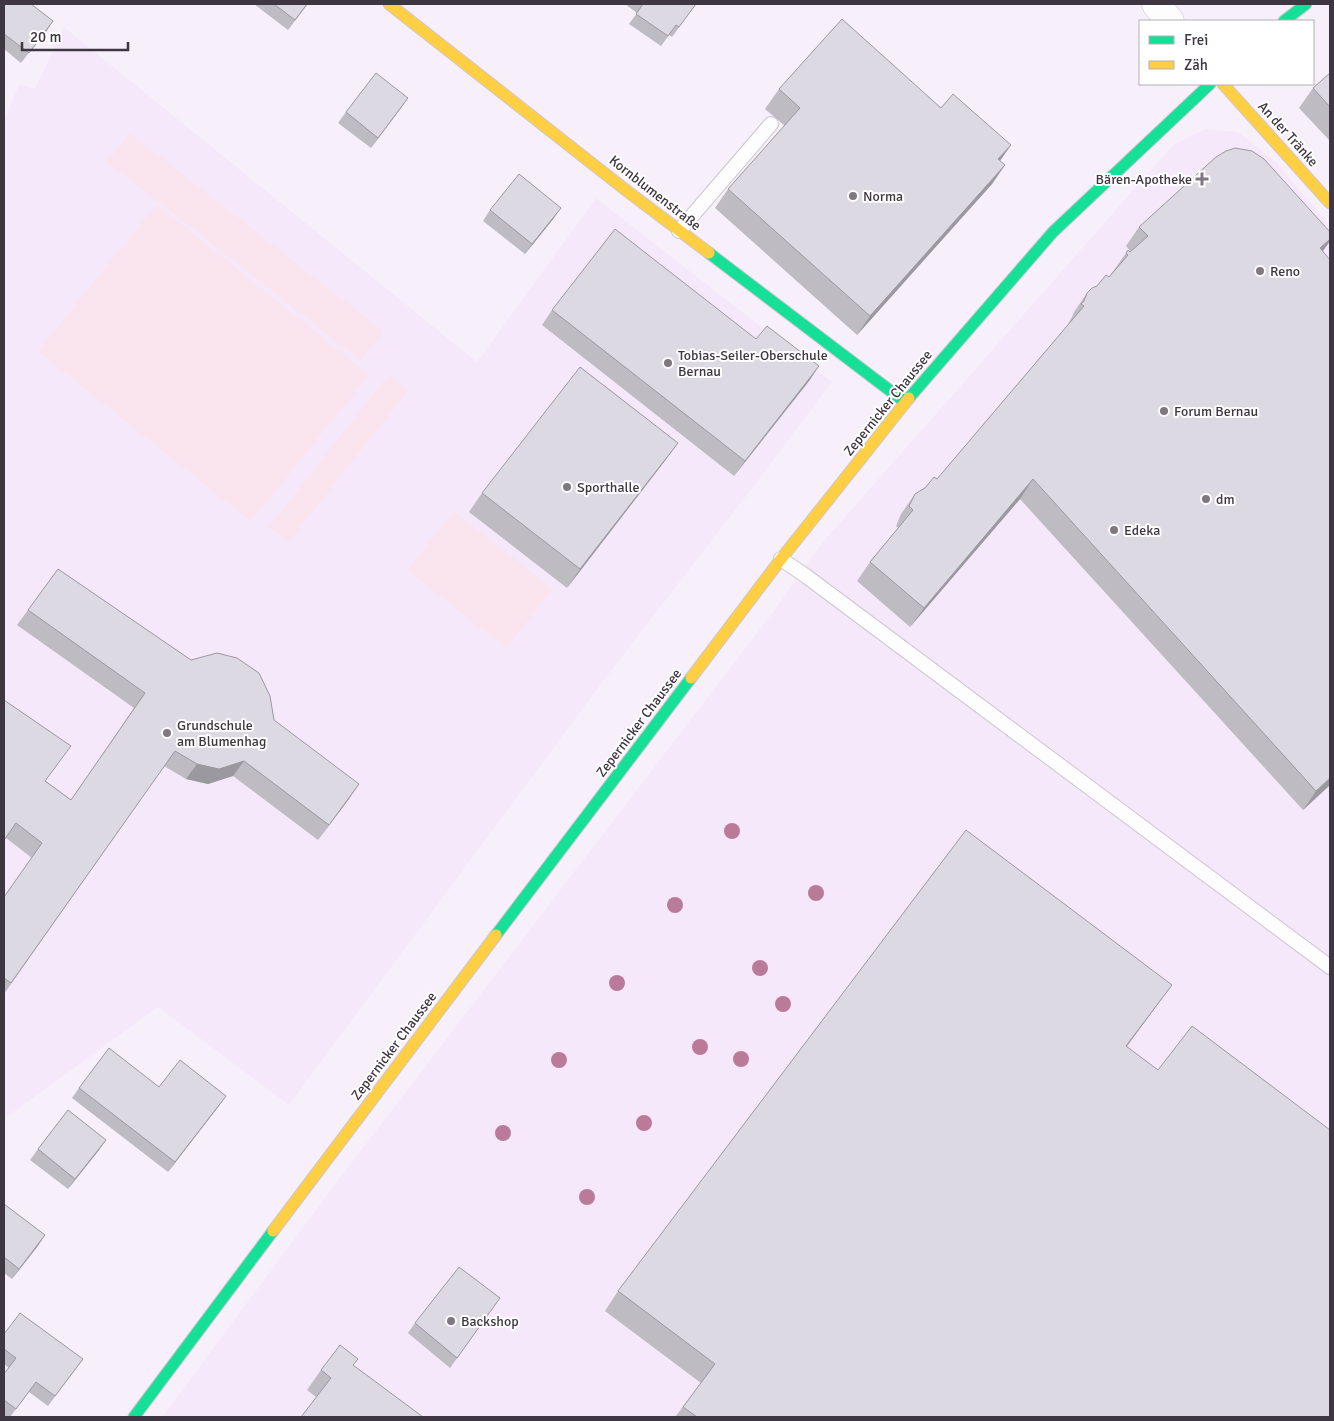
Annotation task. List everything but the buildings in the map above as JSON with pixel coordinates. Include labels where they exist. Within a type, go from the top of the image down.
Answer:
[{"type":"main road","name":"Kornblumenstraße","points":[[389,4],[619,185],[905,402]]},
{"type":"main road","points":[[1285,20],[1306,4]]},
{"type":"main road","name":"Zepernicker Chaussee","points":[[134,1417],[341,1140],[781,559],[905,402],[1053,232],[1209,85]]},
{"type":"main road","name":"An der Tränke","points":[[1224,85],[1330,204]]},
{"type":"street","points":[[1156,4],[1169,20]]},
{"type":"lane","points":[[679,231],[771,124]]},
{"type":"lane","points":[[781,559],[1330,967]]},
{"type":"shaded area","points":[[64,27],[477,362],[596,198],[832,382],[604,680],[289,1105],[158,1007],[4,1119],[4,118],[20,84],[35,89]]},
{"type":"shaded area","points":[[1205,129],[1238,132],[1277,163],[1330,226],[1330,1417],[162,1417],[336,1183],[773,612],[822,543],[1173,145]]},
{"type":"shaded area","points":[[130,133],[383,331],[361,361],[107,162]]},
{"type":"shaded area","points":[[157,204],[369,375],[251,522],[38,351]]},
{"type":"shaded area","points":[[389,374],[409,390],[289,541],[269,527]]},
{"type":"shaded area","points":[[454,511],[553,589],[506,648],[407,570]]},
{"type":"traffic: fast","points":[[1285,20],[1306,4]]},
{"type":"traffic: fast","points":[[909,398],[1053,232],[1209,85]]},
{"type":"traffic: fast","points":[[709,253],[905,402]]},
{"type":"traffic: fast","points":[[496,935],[691,678]]},
{"type":"traffic: fast","points":[[134,1417],[273,1231]]},
{"type":"traffic: slow","points":[[389,4],[709,253]]},
{"type":"traffic: slow","points":[[1224,85],[1330,203]]},
{"type":"traffic: slow","points":[[691,678],[781,559],[909,398]]},
{"type":"traffic: slow","points":[[273,1231],[496,935]]},
{"type":"place","name":"Bären-Apotheke","points":[[1202,179]]},
{"type":"place","name":"Norma","points":[[853,196]]},
{"type":"place","name":"Reno","points":[[1260,271]]},
{"type":"place","name":"Tobias-Seiler-Oberschule Bernau","points":[[668,363]]},
{"type":"place","name":"Forum Bernau","points":[[1164,411]]},
{"type":"place","name":"Sporthalle","points":[[567,487]]},
{"type":"place","name":"dm","points":[[1206,499]]},
{"type":"place","name":"Edeka","points":[[1114,530]]},
{"type":"place","name":"Grundschule am Blumenhag","points":[[167,733]]},
{"type":"place","name":"Backshop","points":[[451,1321]]}]
